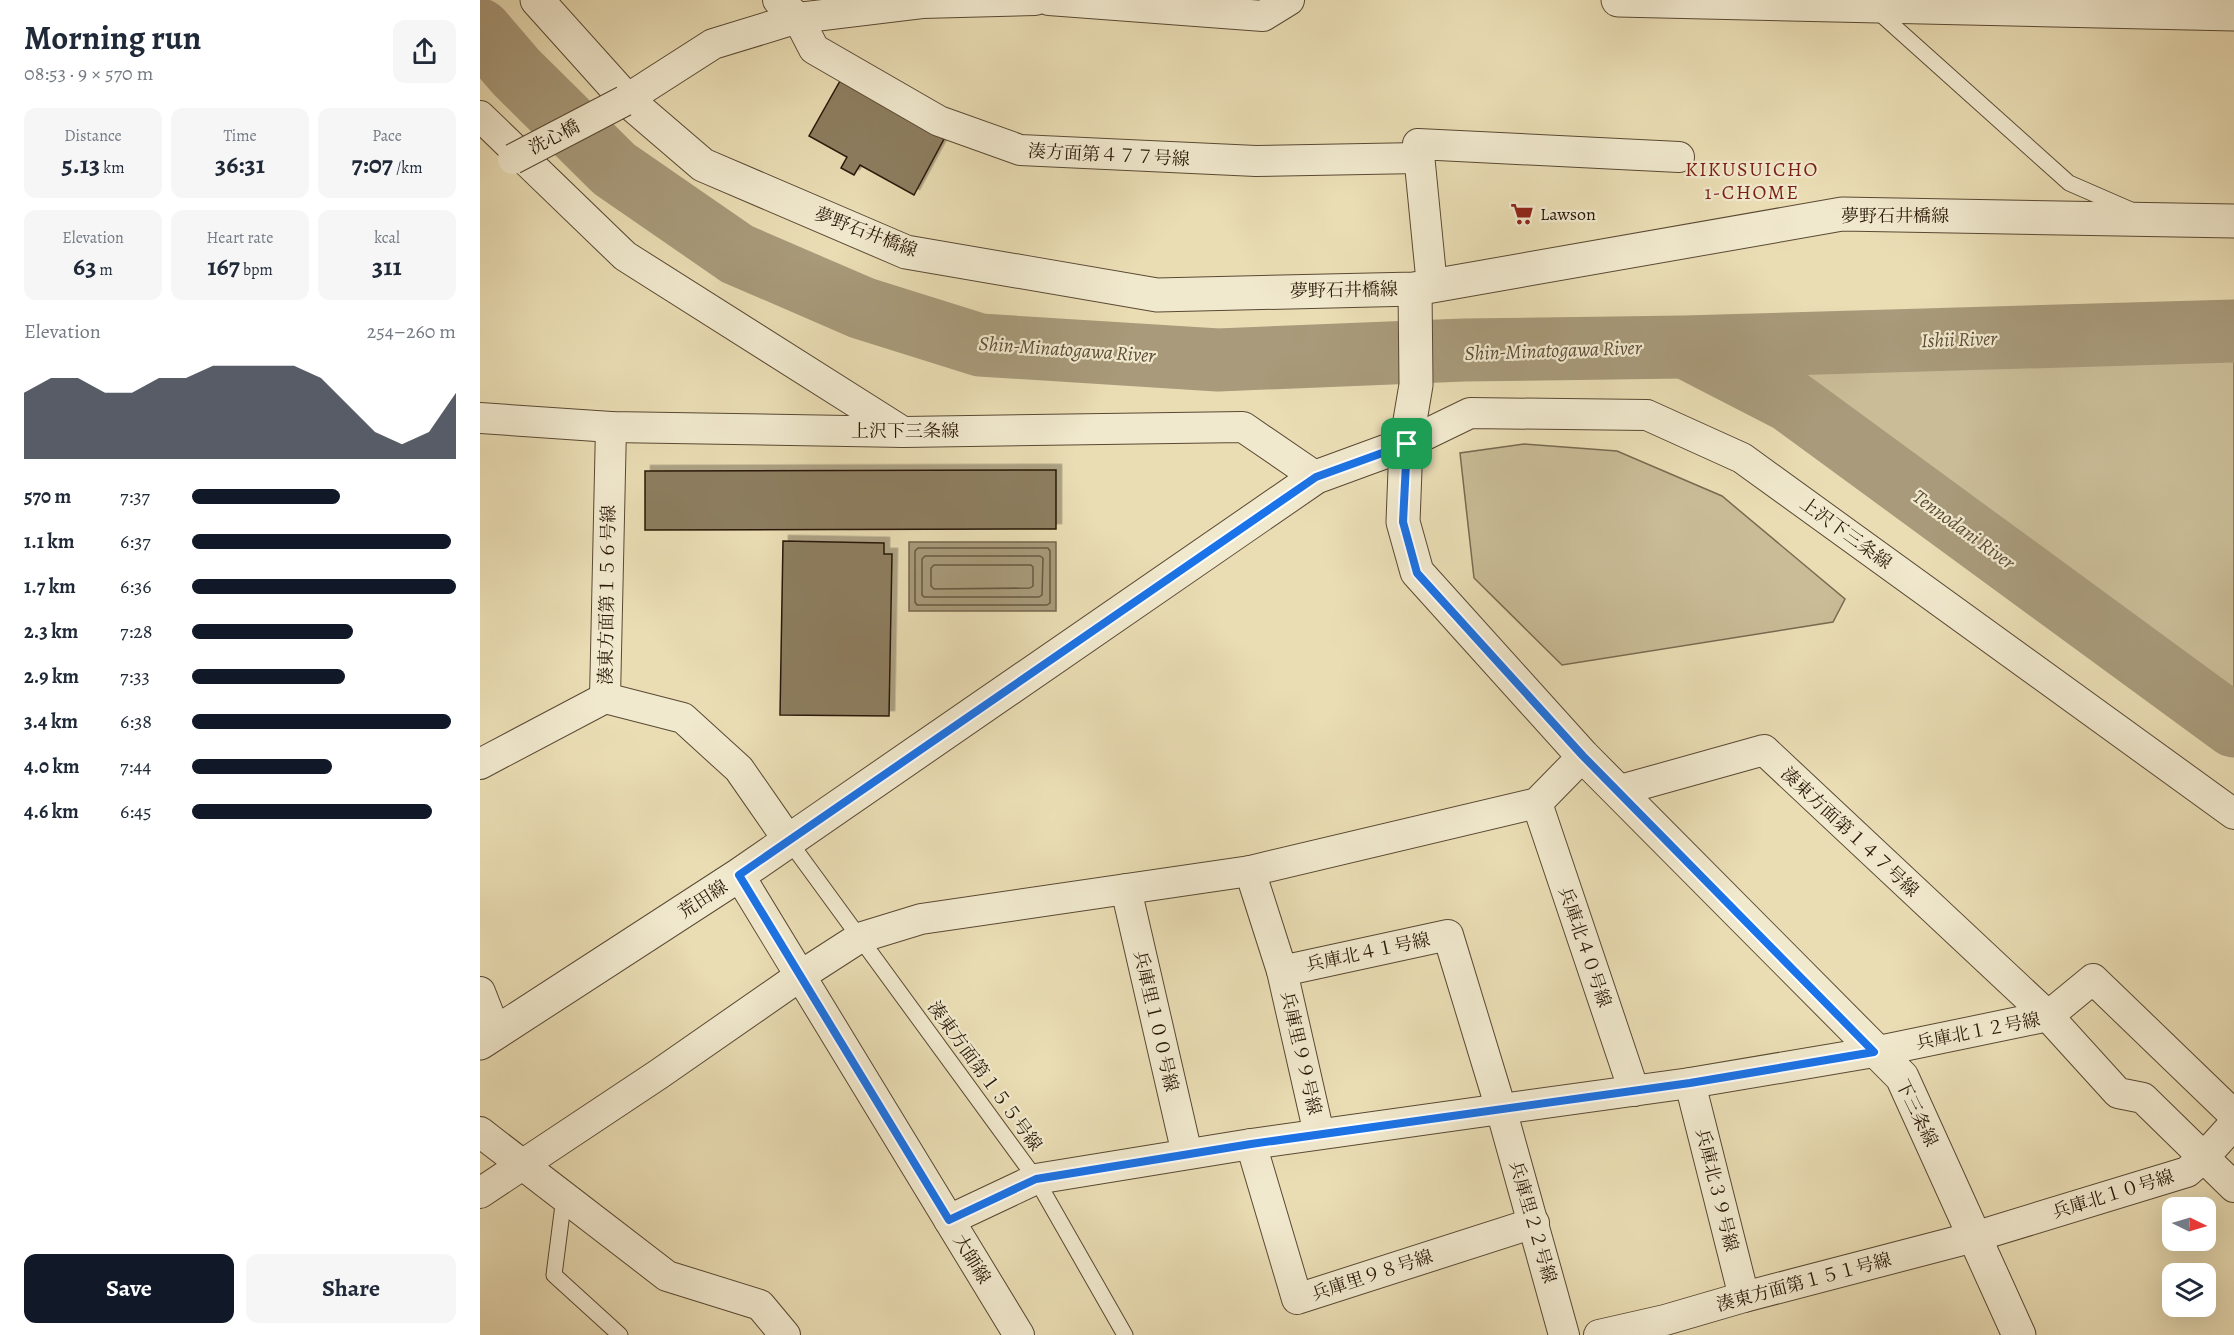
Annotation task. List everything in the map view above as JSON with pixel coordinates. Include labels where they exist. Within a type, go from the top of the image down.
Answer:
[{"type":"street","name":"夢野石井橋線","points":[[537,0],[626,99],[703,165],[906,252],[1157,295],[1424,287],[1842,214],[2234,221]]},
{"type":"street","points":[[626,99],[713,44],[788,9],[922,1],[1035,0]]},
{"type":"street","points":[[1049,0],[1121,3],[1263,16],[1288,0]]},
{"type":"street","points":[[1618,0],[1739,1],[1872,6],[1930,4],[2110,6],[2234,14]]},
{"type":"street","name":"湊方面第４７７号線","points":[[788,9],[814,49],[939,121],[1020,150],[1256,161],[1419,158]]},
{"type":"street","name":"洗心橋","points":[[484,128],[513,159],[626,99]]},
{"type":"street","points":[[484,128],[625,256],[904,432]]},
{"type":"street","points":[[1424,287],[1418,144],[1678,157]]},
{"type":"street","name":"下三条線","points":[[1424,287],[1417,322],[1416,385],[1407,444],[1403,522],[1417,573],[1583,756],[1874,1052],[1902,1077],[2019,1335]]},
{"type":"street","name":"上沢下三条線","points":[[1407,444],[1470,413],[1647,415],[1742,458],[2234,814]]},
{"type":"street","name":"上沢下三条線","points":[[480,418],[611,427],[904,432],[1243,427],[1316,477]]},
{"type":"street","name":"湊東方面第１５６号線","points":[[611,427],[605,698],[683,718],[739,769],[789,841]]},
{"type":"street","name":"荒田線","points":[[488,1038],[739,875],[1316,477],[1407,444]]},
{"type":"street","points":[[480,764],[605,698]]},
{"type":"street","name":"湊東方面第１４７号線","points":[[1617,791],[1764,750],[2048,1016]]},
{"type":"street","points":[[480,1193],[659,1074],[800,976],[860,938],[921,918],[1250,871],[1537,803],[1583,756]]},
{"type":"street","name":"兵庫北４０号線","points":[[1537,803],[1634,1091]]},
{"type":"street","name":"兵庫北４１号線","points":[[1250,871],[1282,971],[1448,935],[1501,1109]]},
{"type":"street","name":"大師線","points":[[739,875],[1019,1335]]},
{"type":"street","name":"兵庫里１００号線","points":[[1126,889],[1187,1154]]},
{"type":"street","name":"兵庫里９９号線","points":[[1282,971],[1319,1134]]},
{"type":"street","points":[[2048,1016],[2093,978],[2234,1115]]},
{"type":"street","points":[[480,992],[488,1038]]},
{"type":"street","name":"兵庫北１２号線","points":[[1874,1052],[2048,1016],[2118,1094],[2143,1098],[2234,1187]]},
{"type":"street","points":[[949,1220],[1036,1179],[1319,1134],[1690,1083],[1874,1052]]},
{"type":"street","name":"兵庫北３９号線","points":[[1690,1083],[1744,1297]]},
{"type":"street","name":"兵庫里２２号線","points":[[1501,1109],[1564,1335]]},
{"type":"street","name":"兵庫北１０号線","points":[[1974,1237],[2187,1172],[2234,1124]]},
{"type":"street","points":[[480,1132],[667,1276],[760,1305],[785,1335]]},
{"type":"street","name":"兵庫里９８号線","points":[[1251,1144],[1297,1299],[1534,1223]]},
{"type":"street","name":"湊東方面第１５１号線","points":[[1599,1335],[1667,1328],[1744,1297],[1974,1237]]},
{"type":"lane","points":[[1872,6],[2069,183],[2152,219]]},
{"type":"lane","name":"湊東方面第１５５号線","points":[[789,841],[1036,1179],[1125,1335]]},
{"type":"lane","points":[[564,1197],[554,1275],[620,1335]]},
{"type":"shaded area","points":[[2234,347],[2234,706],[1757,368]]},
{"type":"shaded area","points":[[1524,444],[1617,451],[1722,496],[1845,599],[1833,622],[1562,665],[1474,578],[1460,453]]},
{"type":"water","points":[[909,542],[1056,542],[1056,611],[909,611]]},
{"type":"building","points":[[840,81],[944,139],[914,195],[860,165],[854,175],[841,168],[847,157],[809,136]]},
{"type":"building","points":[[1056,470],[1056,529],[645,530],[645,471]]},
{"type":"building","points":[[783,541],[884,543],[884,554],[892,554],[889,716],[780,715]]},
{"type":"waterway","name":"Shin-Minatogawa River","points":[[480,30],[516,72],[614,169],[737,254],[862,308],[980,345],[1218,360],[1464,350],[1684,347],[2234,331]]},
{"type":"waterway","name":"Tennodani River","points":[[1689,349],[1790,401],[2234,726]]},
{"type":"place","name":"Lawson","points":[[1522,214]]},
{"type":"district","name":"KIKUSUICHO 1-CHOME","points":[[1752,180]]},
{"type":"route","points":[[1407,444],[1403,522],[1417,573],[1583,756],[1874,1052],[1690,1083],[1251,1144],[1036,1179],[949,1220],[739,875],[1316,477],[1407,444]]},
{"type":"water label","name":"Ishii River","points":[[1959,339]]}]
